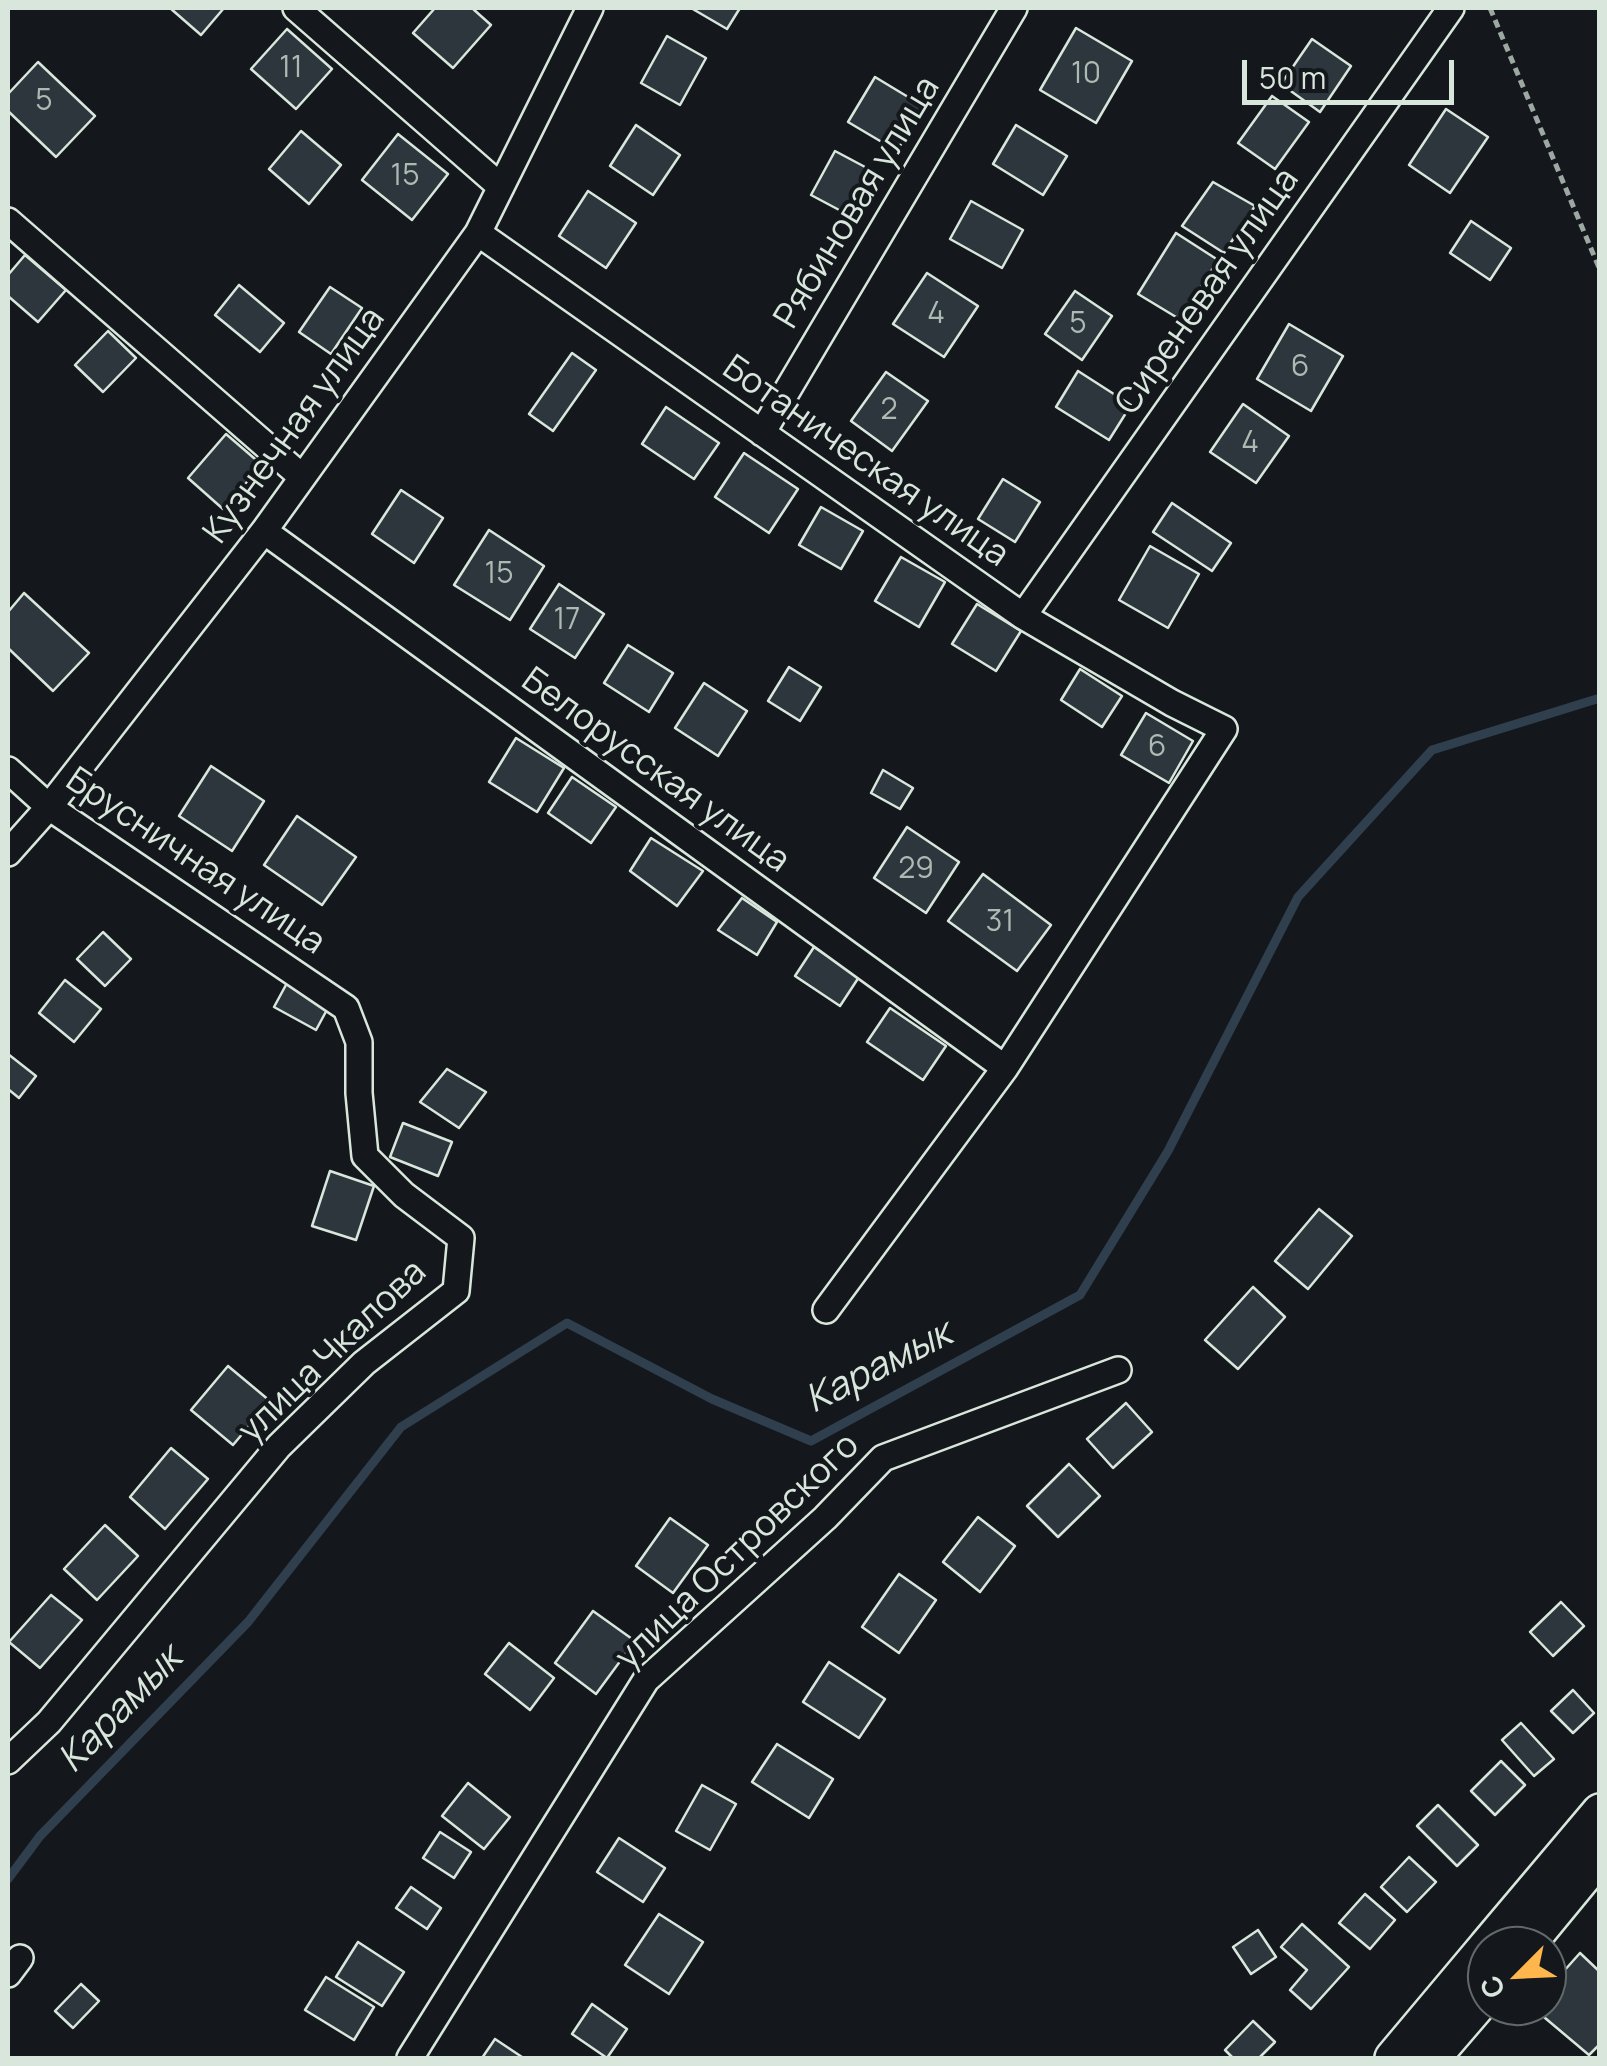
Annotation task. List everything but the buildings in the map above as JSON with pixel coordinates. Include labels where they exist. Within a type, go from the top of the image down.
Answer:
[{"type":"main road","points":[[1504,1926],[1600,1812]]},
{"type":"main road","points":[[1542,1926],[1600,1856]]},
{"type":"main road","points":[[1393,2058],[1467,1970]]},
{"type":"main road","points":[[1432,2058],[1467,2017]]},
{"type":"street","points":[[296,8],[500,188]]},
{"type":"street","name":"Кузнечная улица","points":[[8,853],[264,531],[478,234],[590,8]]},
{"type":"street","name":"Рябиновая улица","points":[[762,433],[1014,8]]},
{"type":"street","name":"Сиреневая улица","points":[[1023,616],[1451,8]]},
{"type":"street","points":[[8,221],[302,477]]},
{"type":"street","name":"Ботаническая улица","points":[[478,234],[1023,616],[1172,704],[1224,730],[1005,1068]]},
{"type":"street","name":"Белорусская улица","points":[[264,531],[1005,1068]]},
{"type":"street","name":"Брусничная улица","points":[[8,770],[48,807],[346,1008]]},
{"type":"street","name":"улица Чкалова","points":[[8,1761],[49,1722],[279,1446],[364,1363],[456,1291],[461,1238],[404,1195],[365,1156],[359,1042],[346,1008]]},
{"type":"street","points":[[826,1310],[1005,1068]]},
{"type":"street","name":"улица Островского","points":[[410,2058],[646,1680],[826,1518],[883,1458],[1118,1370]]},
{"type":"path","points":[[1490,8],[1600,270]]},
{"type":"waterway","name":"Карамык","points":[[8,1879],[40,1836],[248,1622],[401,1427],[567,1323],[712,1399],[811,1441],[1080,1295],[1168,1151],[1298,897],[1432,750],[1600,698]]}]
